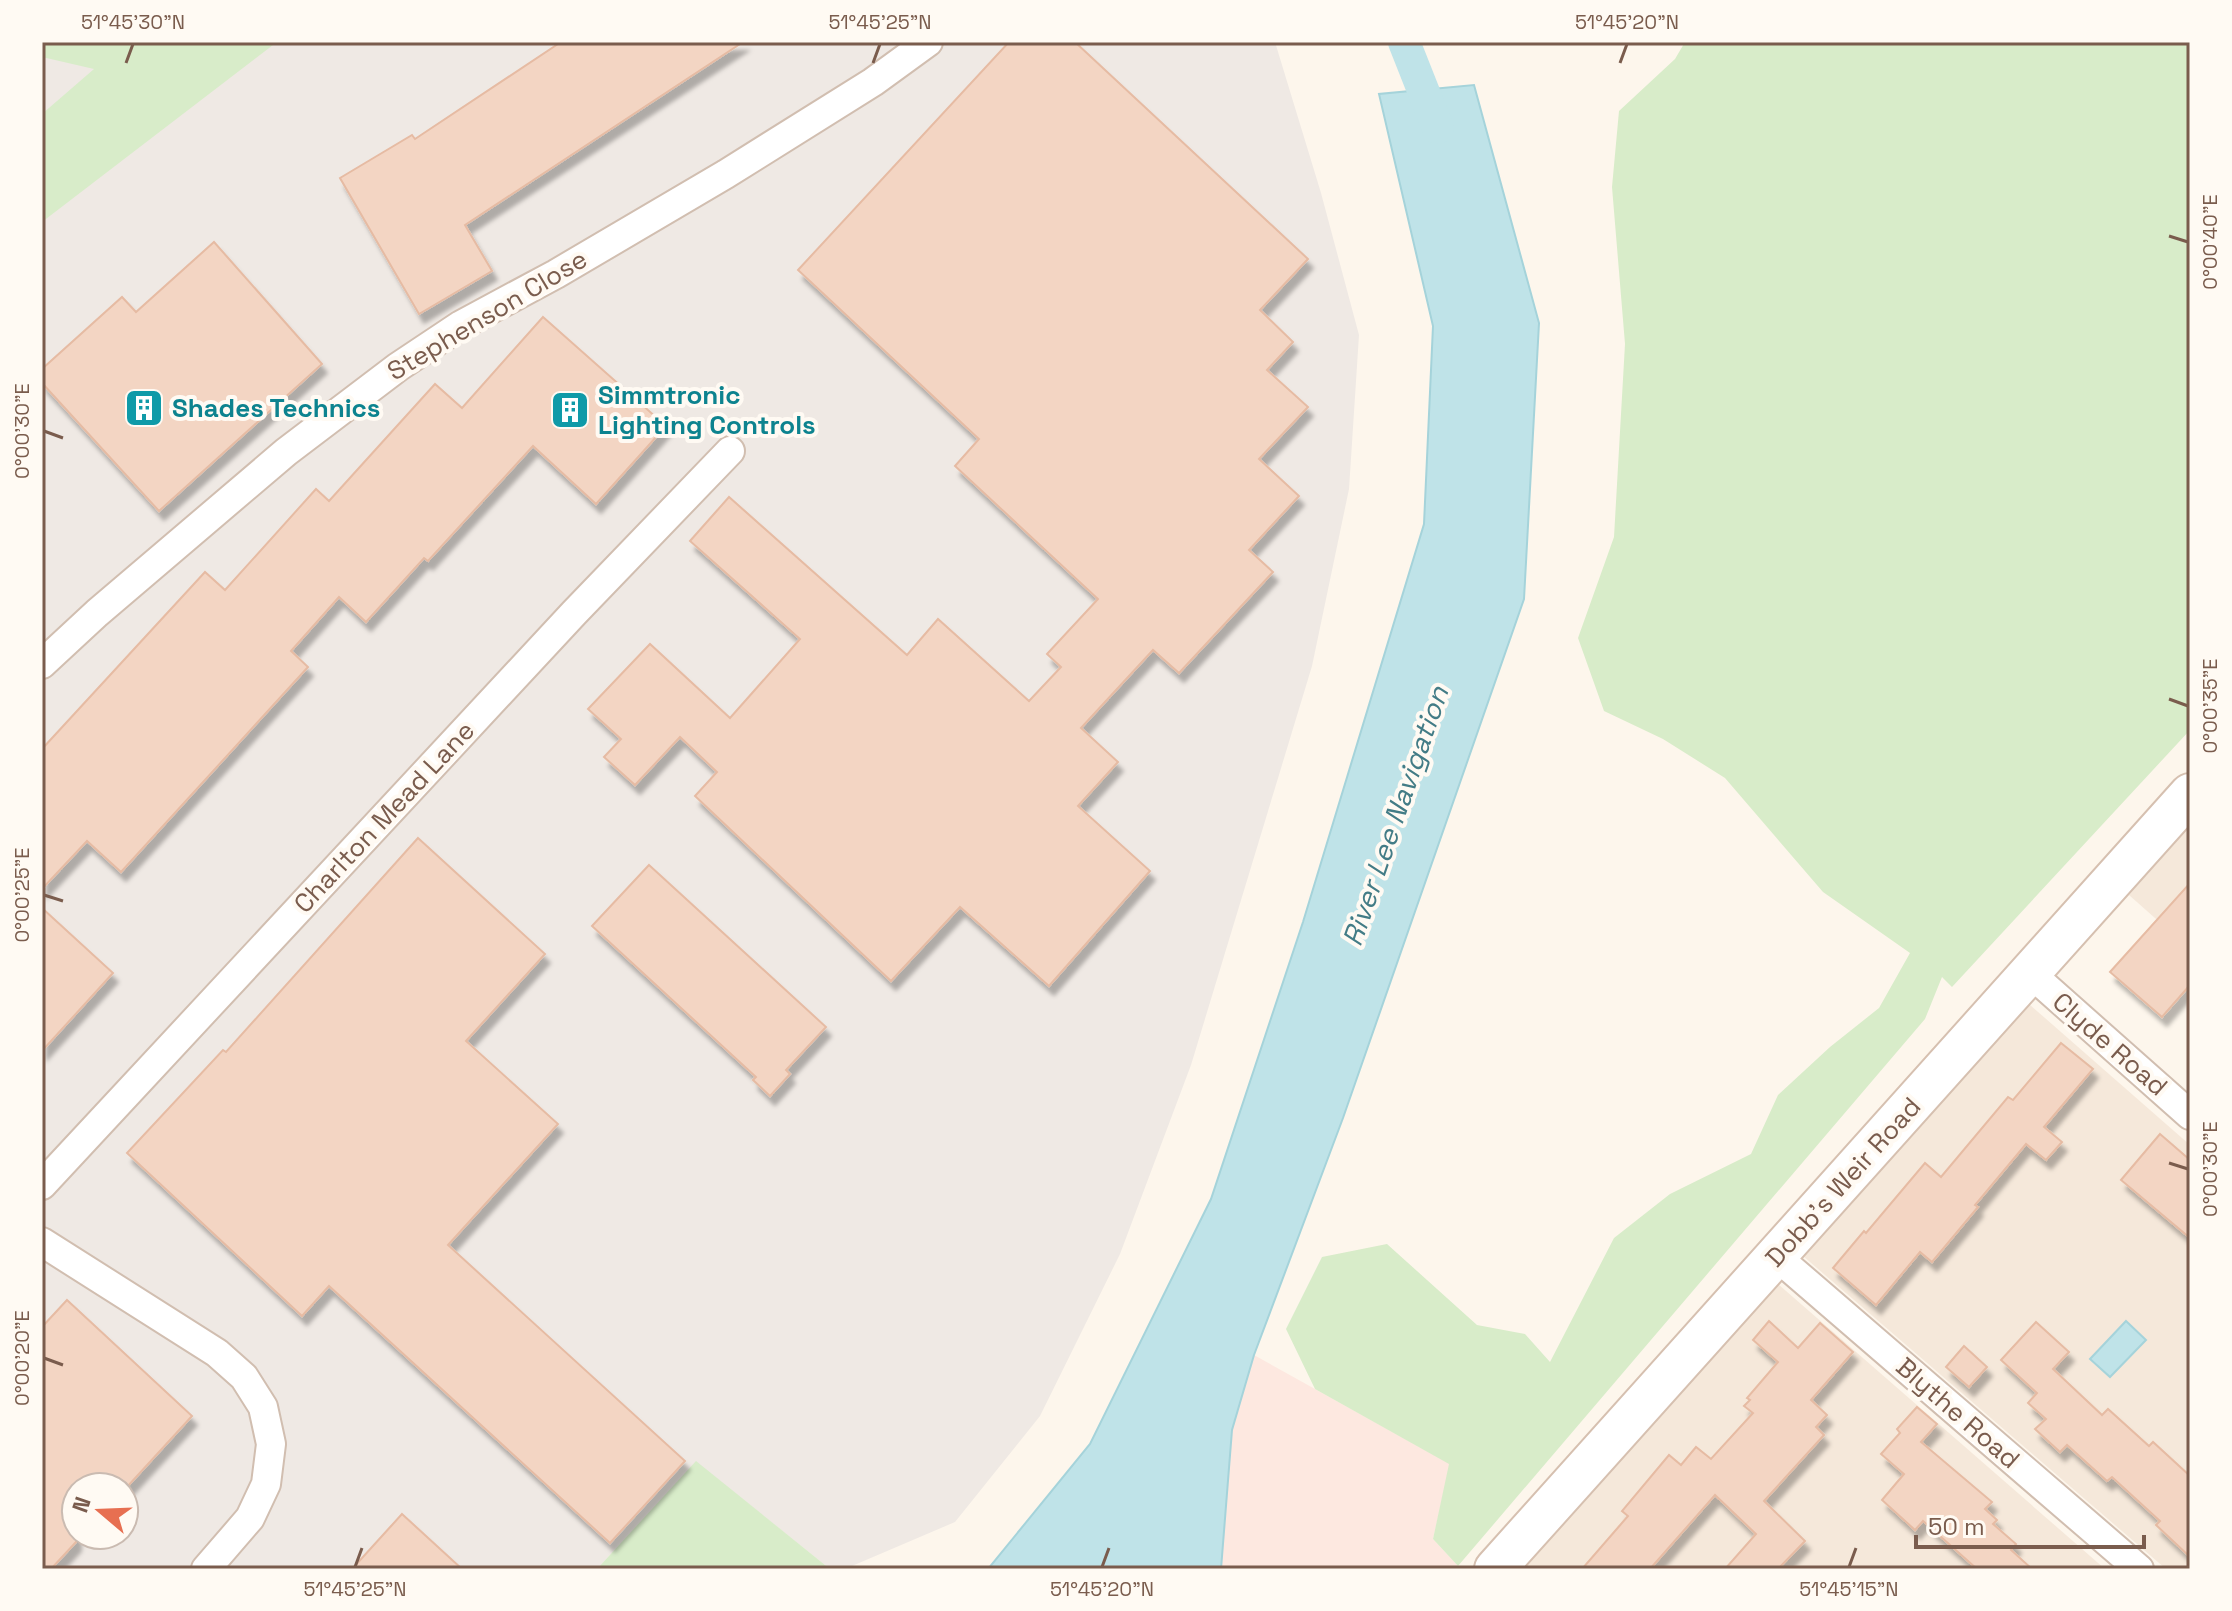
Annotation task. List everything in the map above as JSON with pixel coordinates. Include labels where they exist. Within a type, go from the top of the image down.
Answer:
[{"type":"street","name":"Stephenson Close","points":[[42,664],[97,613],[286,452],[398,367],[461,325],[556,274],[726,174],[873,82],[928,42]]},
{"type":"street","name":"Charlton Mead Lane","points":[[42,1185],[574,613],[730,451]]},
{"type":"street","name":"Dobb's Weir Road","points":[[1503,1566],[2190,794]]},
{"type":"street","name":"Clyde Road","points":[[2030,973],[2190,1115]]},
{"type":"street","points":[[42,1242],[217,1353],[244,1377],[263,1407],[271,1444],[266,1484],[250,1518],[206,1569]]},
{"type":"street","name":"Blythe Road","points":[[1777,1257],[2139,1569]]},
{"type":"shaded area","points":[[42,42],[1275,42],[1321,193],[1359,335],[1349,489],[1312,666],[1191,1065],[1120,1254],[1040,1416],[955,1522],[845,1569],[830,1569],[696,1462],[597,1569],[42,1569]]},
{"type":"shaded area","points":[[2190,827],[2190,949],[2129,895]]},
{"type":"shaded area","points":[[2029,1004],[2190,1145],[2190,1569],[2166,1569],[1803,1256]]},
{"type":"shaded area","points":[[1778,1284],[2105,1569],[1530,1569],[1525,1565]]},
{"type":"shaded area","points":[[1254,1355],[1450,1464],[1433,1539],[1458,1566],[1455,1569],[1221,1569],[1232,1430]]},
{"type":"green space","points":[[42,42],[277,42],[42,222],[42,114],[94,69],[42,57]]},
{"type":"green space","points":[[1685,42],[2190,42],[2190,730],[1952,987],[1942,977],[1925,1019],[1458,1566],[1433,1539],[1449,1464],[1315,1389],[1286,1329],[1322,1257],[1387,1244],[1477,1325],[1525,1334],[1550,1362],[1614,1238],[1670,1194],[1751,1154],[1778,1095],[1830,1047],[1879,1008],[1910,953],[1823,892],[1725,778],[1663,739],[1604,711],[1578,638],[1614,537],[1625,344],[1612,187],[1619,111],[1675,59]]},
{"type":"green space","points":[[696,1461],[830,1569],[597,1569]]},
{"type":"water","points":[[1474,85],[1539,323],[1524,599],[1343,1118],[1254,1355],[1232,1430],[1221,1569],[988,1569],[1090,1444],[1211,1199],[1303,922],[1424,524],[1433,326],[1379,94]]},
{"type":"water","points":[[2126,1321],[2146,1340],[2110,1377],[2090,1359]]},
{"type":"building","points":[[561,42],[743,42],[465,225],[492,271],[419,314],[340,178],[412,135],[415,139]]},
{"type":"building","points":[[1009,42],[1075,42],[1308,259],[1260,310],[1293,342],[1267,370],[1308,407],[1259,459],[1299,496],[1249,550],[1273,572],[1179,673],[1153,650],[1081,728],[1118,762],[1078,806],[1150,871],[1049,986],[960,907],[891,981],[695,796],[717,772],[680,737],[635,785],[604,757],[621,739],[588,709],[650,644],[730,718],[800,639],[690,541],[729,497],[907,655],[938,619],[1029,701],[1061,667],[1047,654],[1098,599],[955,466],[979,439],[798,270]]},
{"type":"building","points":[[214,242],[322,364],[159,511],[42,383],[42,369],[122,297],[136,312]]},
{"type":"building","points":[[543,317],[666,426],[596,504],[533,446],[428,561],[424,558],[366,622],[339,597],[291,651],[308,667],[121,872],[87,841],[42,889],[42,749],[205,572],[225,590],[316,489],[329,501],[435,384],[462,408]]},
{"type":"building","points":[[418,838],[545,954],[466,1041],[558,1124],[448,1245],[685,1461],[610,1543],[329,1286],[302,1316],[127,1153],[223,1050],[226,1052]]},
{"type":"building","points":[[649,865],[826,1027],[786,1070],[790,1074],[770,1096],[753,1080],[756,1077],[592,926]]},
{"type":"building","points":[[2190,883],[2190,985],[2162,1017],[2110,972]]},
{"type":"building","points":[[42,908],[113,973],[42,1051]]},
{"type":"building","points":[[2061,1043],[2093,1069],[2044,1127],[2062,1142],[2046,1160],[2026,1144],[1932,1262],[1920,1252],[1876,1305],[1833,1268],[1925,1163],[1941,1177],[2008,1097],[2013,1100]]},
{"type":"building","points":[[2160,1134],[2190,1160],[2190,1238],[2121,1180]]},
{"type":"building","points":[[67,1300],[192,1416],[140,1473],[60,1471],[60,1551],[68,1551],[51,1569],[42,1569],[42,1327]]},
{"type":"building","points":[[1769,1321],[1798,1348],[1820,1323],[1853,1352],[1811,1400],[1827,1415],[1816,1427],[1824,1435],[1764,1501],[1805,1541],[1778,1569],[1725,1569],[1756,1534],[1715,1495],[1650,1569],[1582,1569],[1628,1516],[1622,1511],[1669,1455],[1681,1465],[1696,1447],[1711,1459],[1753,1413],[1744,1406],[1750,1400],[1747,1398],[1778,1362],[1753,1340]]},
{"type":"building","points":[[2036,1322],[2069,1352],[2053,1369],[2102,1415],[2108,1409],[2149,1446],[2153,1442],[2190,1476],[2190,1557],[2156,1525],[2160,1521],[2112,1477],[2107,1481],[2067,1445],[2060,1452],[2035,1429],[2046,1419],[2028,1403],[2037,1393],[2001,1360]]},
{"type":"building","points":[[1964,1346],[1987,1367],[1969,1387],[1946,1367]]},
{"type":"building","points":[[1917,1407],[1937,1424],[1921,1442],[1992,1502],[1985,1509],[1997,1520],[1993,1524],[2016,1544],[2011,1550],[2032,1569],[1977,1569],[1923,1521],[1915,1530],[1882,1500],[1904,1474],[1881,1454],[1900,1433],[1897,1429]]},
{"type":"building","points":[[402,1514],[462,1569],[352,1569]]},
{"type":"waterway","name":"River Lee Navigation","points":[[1404,42],[1438,128]]},
{"type":"place","name":"Shades Technics","points":[[144,408]]},
{"type":"place","name":"Simmtronic Lighting Controls","points":[[570,410]]}]
